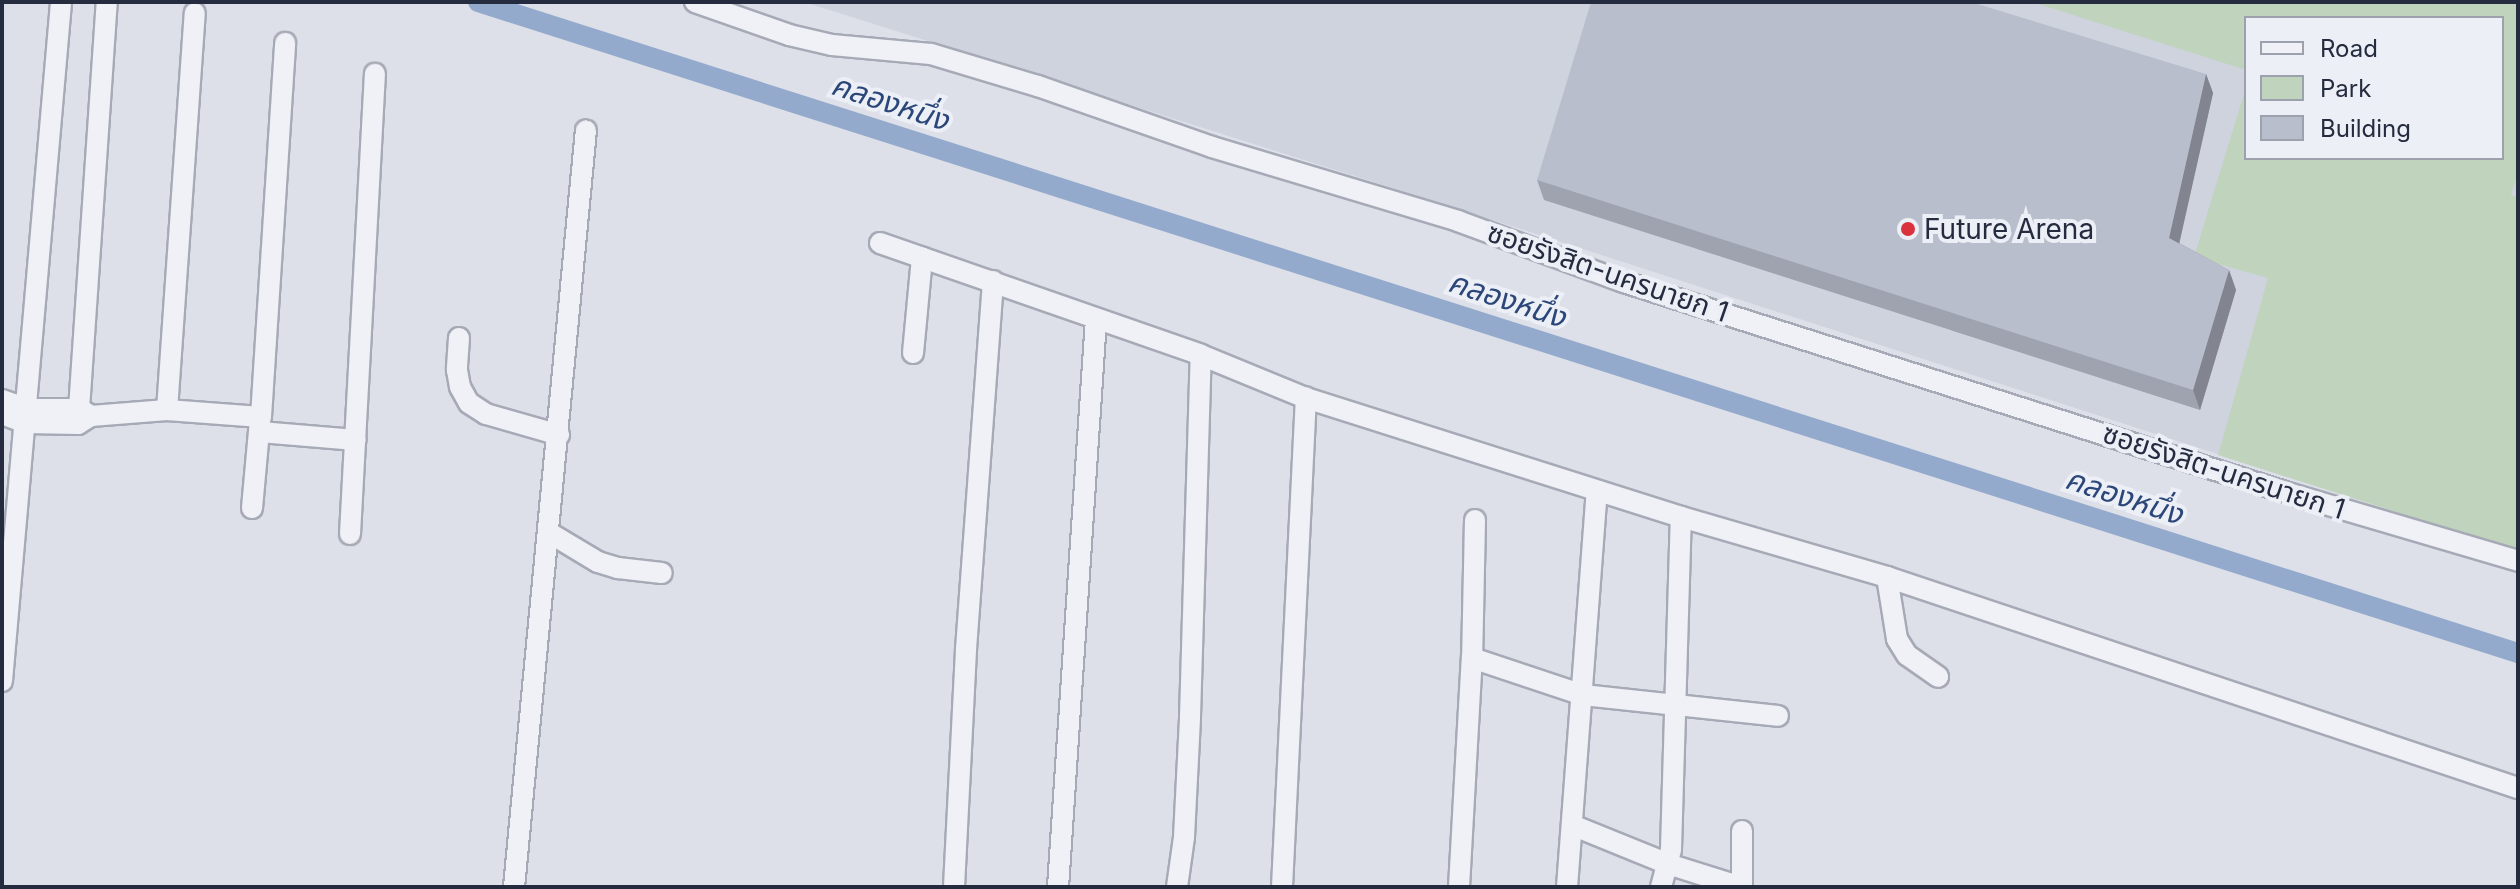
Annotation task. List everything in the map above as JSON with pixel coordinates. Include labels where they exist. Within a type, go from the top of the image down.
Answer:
[{"type":"street","points":[[2,681],[61,2]]},
{"type":"street","points":[[83,416],[107,2]]},
{"type":"street","name":"ซอยรังสิต-นครนายก 1","points":[[695,2],[789,35],[832,45],[931,54],[1038,86],[1212,147],[1458,221],[1624,282],[2291,494],[2518,561]]},
{"type":"street","points":[[167,410],[195,13]]},
{"type":"street","points":[[252,508],[285,43]]},
{"type":"street","points":[[350,534],[375,74]]},
{"type":"street","points":[[516,886],[586,130]]},
{"type":"street","points":[[880,243],[1201,355],[1306,398],[1681,517],[1887,577],[2518,788]]},
{"type":"street","points":[[913,353],[922,257]]},
{"type":"street","points":[[954,887],[966,649],[993,281]]},
{"type":"street","points":[[1058,887],[1096,320]]},
{"type":"street","points":[[459,338],[457,370],[460,387],[469,403],[486,414],[559,435]]},
{"type":"street","points":[[1177,887],[1189,732],[1201,355]]},
{"type":"street","points":[[1282,887],[1306,398]]},
{"type":"street","points":[[2,400],[27,416]]},
{"type":"street","points":[[2,414],[83,416],[167,410],[356,440]]},
{"type":"street","points":[[1567,887],[1597,491]]},
{"type":"street","points":[[1661,887],[1668,864],[1677,708],[1681,517]]},
{"type":"street","points":[[1459,887],[1472,658],[1475,520]]},
{"type":"street","points":[[548,532],[598,562],[618,568],[662,573]]},
{"type":"street","points":[[1887,577],[1897,639],[1907,655],[1938,677]]},
{"type":"street","points":[[1472,658],[1583,695],[1677,708],[1778,716]]},
{"type":"street","points":[[1572,825],[1668,864],[1742,887],[1742,831]]},
{"type":"shaded area","points":[[804,2],[2518,2],[2518,551],[1431,200]]},
{"type":"green space","points":[[2032,2],[2518,2],[2518,173],[2511,195],[2518,197],[2518,551],[2218,455],[2268,278],[2194,257],[2244,94],[2244,160],[2504,160],[2504,16],[2244,16],[2244,69]]},
{"type":"building","name":"Future Arena","points":[[1591,2],[1971,2],[2206,74],[2169,238],[2229,270],[2193,390],[1537,180]]},
{"type":"waterway","name":"คลองหนึ่ง","points":[[478,2],[2518,653]]},
{"type":"place","name":"Future Arena","points":[[1908,229]]}]
